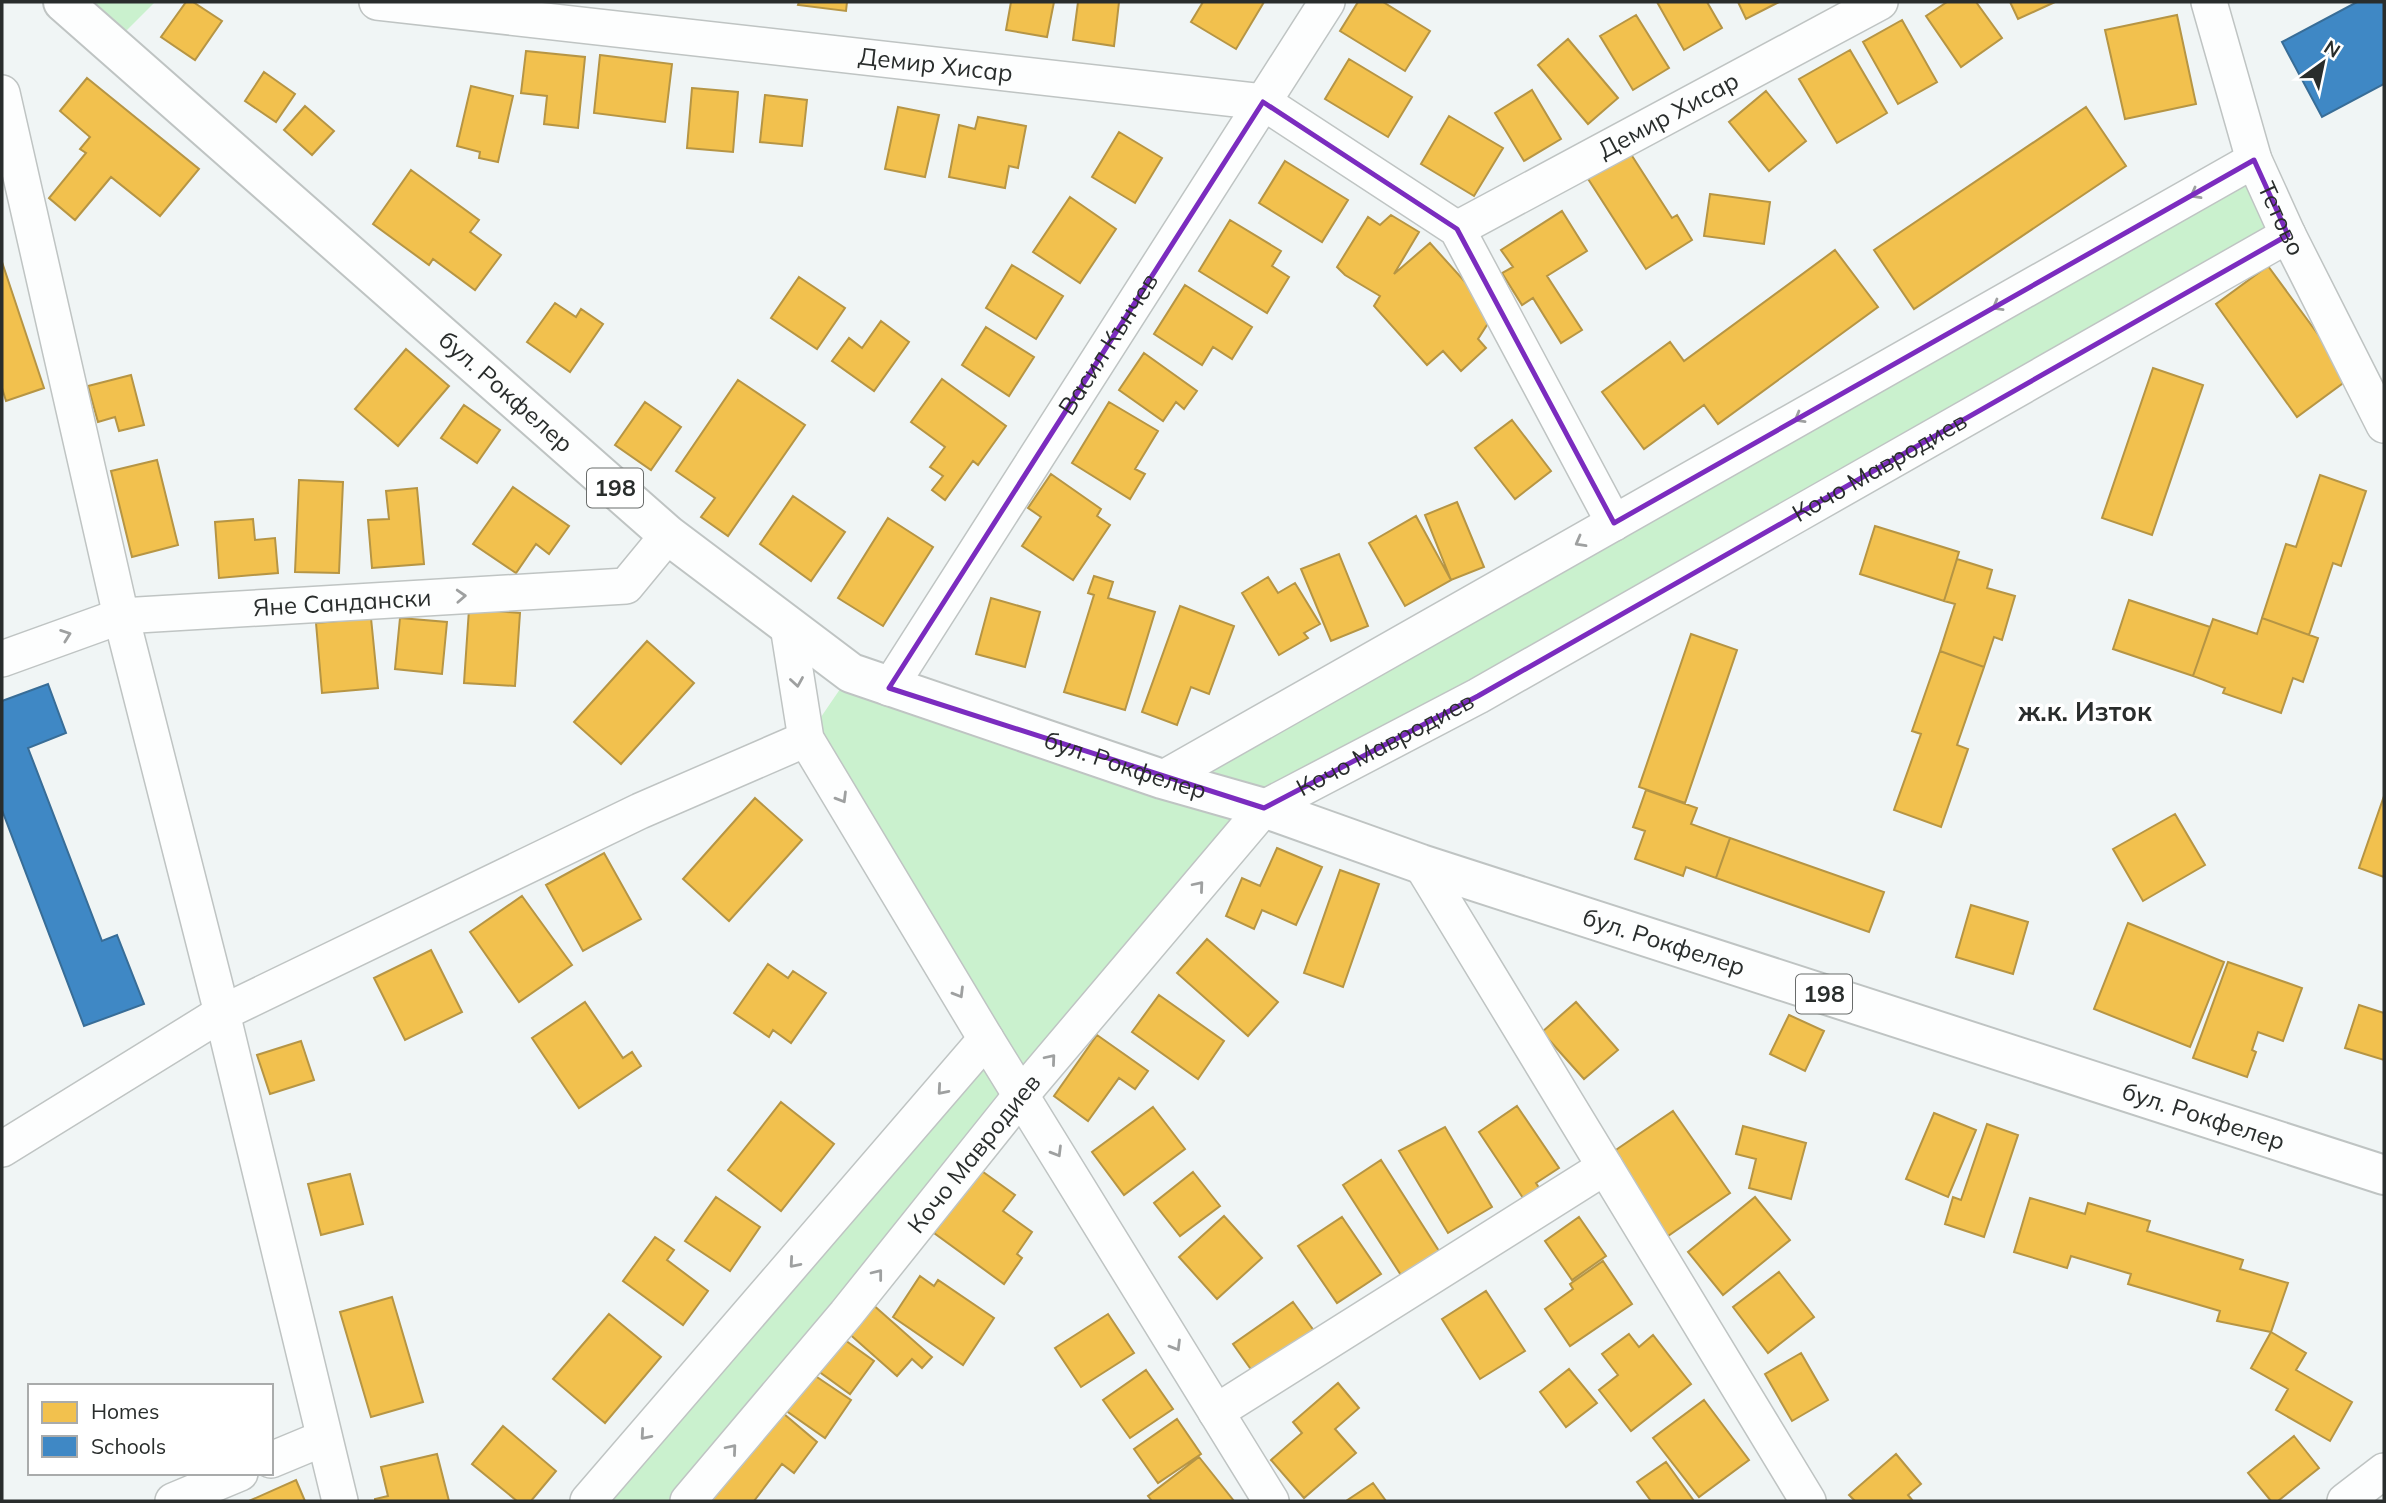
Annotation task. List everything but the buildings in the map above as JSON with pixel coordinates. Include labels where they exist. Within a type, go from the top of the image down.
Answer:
[{"type":"main road","name":"бул. Рокфелер","points":[[63,2],[668,535],[851,673],[1162,779],[1264,808],[1422,864],[2384,1175]]},
{"type":"street","name":"Демир Хисар","points":[[377,2],[1264,102],[1457,229],[1614,523]]},
{"type":"street","name":"Васил Кънчев","points":[[889,688],[1327,2]]},
{"type":"street","name":"Демир Хисар","points":[[1457,229],[1880,2]]},
{"type":"street","name":"Тетово","points":[[2209,2],[2254,160],[2288,235],[2384,425]]},
{"type":"street","points":[[2,93],[121,616],[222,1013],[341,1501]]},
{"type":"street","points":[[1162,779],[2254,160]]},
{"type":"street","name":"Кочо Мавродиев","points":[[688,1501],[846,1314],[1022,1094],[1264,808],[1478,696],[2288,235]]},
{"type":"street","name":"Яне Сандански","points":[[2,659],[121,616],[626,586],[668,535]]},
{"type":"street","points":[[788,626],[806,739],[986,1039],[1271,1501]]},
{"type":"street","points":[[2,1149],[222,1013],[640,811],[806,739]]},
{"type":"street","points":[[1422,864],[1808,1501]]},
{"type":"street","points":[[589,1501],[986,1039]]},
{"type":"street","points":[[1216,1412],[1605,1167]]},
{"type":"street","points":[[273,1459],[324,1438]]},
{"type":"street","points":[[2345,1501],[2384,1471]]},
{"type":"street","points":[[173,1501],[235,1475]]},
{"type":"highlighted area","points":[[1263,102],[1457,229],[1614,523],[2254,160],[2288,235],[1478,696],[1264,808],[889,688]]},
{"type":"green space","points":[[63,2],[155,2],[112,45]]},
{"type":"green space","points":[[2254,160],[2288,235],[1264,808],[688,1501],[588,1501],[986,1039],[806,739],[851,673],[1162,779]]},
{"type":"district","name":"ж.к. Изток","points":[[2085,712]]}]
